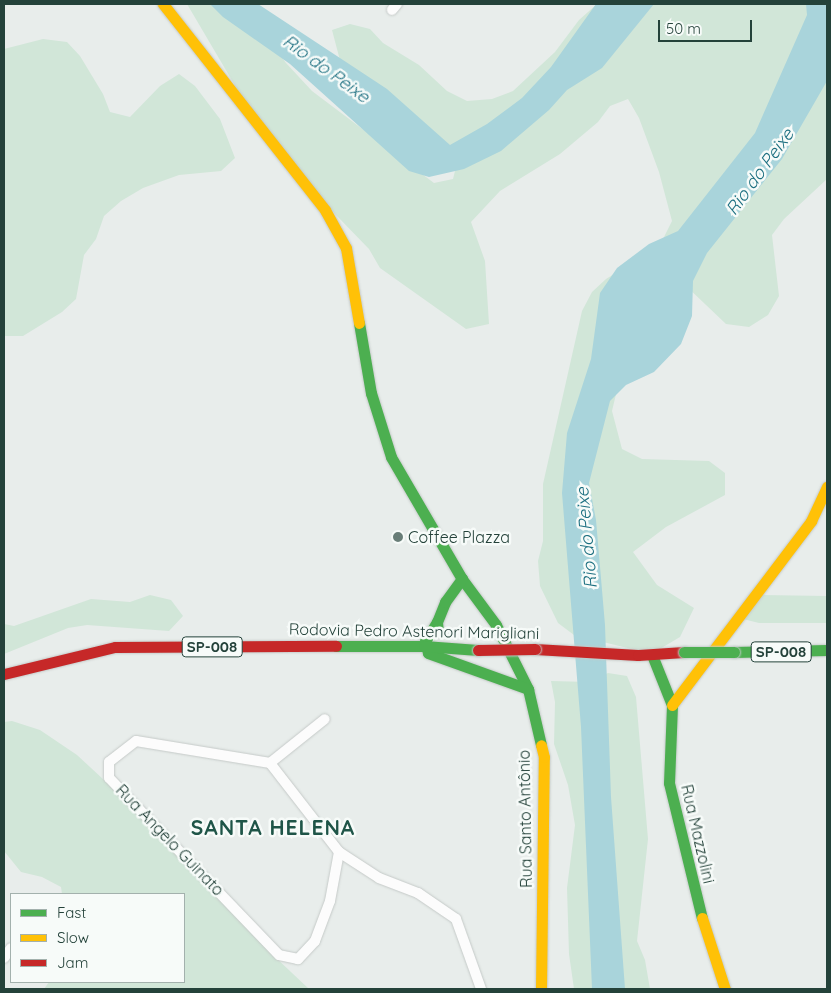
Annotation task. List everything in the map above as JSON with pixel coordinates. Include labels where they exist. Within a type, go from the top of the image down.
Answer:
[{"type":"street","name":"Rua Santo Antônio","points":[[163,4],[325,210],[346,248],[371,393],[391,457],[462,579],[500,632],[528,689],[544,757],[541,989]]},
{"type":"street","points":[[672,705],[811,521],[827,486]]},
{"type":"street","points":[[462,579],[445,602],[424,646],[439,658],[528,689]]},
{"type":"street","points":[[437,622],[441,648]]},
{"type":"street","name":"Rodovia Pedro Astenori Marigliani","points":[[4,674],[115,647],[424,646],[478,650],[564,649],[638,655],[684,652],[827,650]]},
{"type":"street","name":"Rua Mazzolini","points":[[652,655],[672,705],[670,783],[685,854],[716,969],[725,989]]},
{"type":"street","points":[[325,719],[270,763],[339,852],[379,878],[418,893],[456,919],[481,989]]},
{"type":"street","name":"Rua Angelo Guinato","points":[[270,763],[136,741],[110,762],[109,778],[279,955],[298,959],[315,941],[330,901],[339,852]]},
{"type":"green space","points":[[187,4],[243,4],[286,63],[312,91],[434,183],[453,179],[458,159],[342,68],[332,30],[350,24],[370,29],[383,43],[419,65],[447,91],[467,101],[492,99],[513,91],[555,52],[579,20],[597,4],[827,4],[827,179],[784,219],[772,235],[779,296],[768,315],[749,327],[726,324],[684,284],[617,390],[612,411],[622,449],[642,459],[709,461],[725,473],[725,495],[666,527],[633,552],[657,585],[694,608],[680,637],[658,650],[636,650],[574,635],[558,623],[540,586],[538,561],[543,541],[543,484],[582,311],[592,292],[606,279],[648,253],[662,241],[672,221],[659,172],[639,118],[628,99],[610,106],[598,122],[560,154],[500,191],[471,222],[485,261],[489,324],[466,329],[380,268],[369,249],[273,150]]},
{"type":"green space","points":[[43,39],[67,42],[80,56],[103,94],[110,112],[130,117],[160,86],[179,74],[195,86],[220,119],[235,158],[221,171],[179,175],[143,188],[121,201],[104,216],[96,239],[84,255],[76,299],[62,312],[23,336],[4,336],[4,49]]},
{"type":"green space","points":[[150,595],[171,600],[183,616],[169,631],[87,625],[68,628],[4,654],[4,624],[14,626],[91,599],[130,602]]},
{"type":"green space","points":[[755,595],[827,596],[827,623],[759,623],[739,618]]},
{"type":"green space","points":[[608,673],[627,676],[636,697],[648,839],[637,941],[645,960],[650,989],[574,989],[569,954],[567,888],[575,825],[568,785],[554,744],[555,702],[551,681],[589,682]]},
{"type":"green space","points":[[12,721],[40,730],[77,755],[197,866],[273,955],[309,989],[44,989],[48,983],[185,983],[185,893],[62,893],[61,887],[42,877],[21,872],[4,851],[4,722]]},
{"type":"water","name":"Rio do Peixe","points":[[210,4],[258,4],[387,89],[450,145],[487,124],[522,98],[551,67],[596,4],[654,4],[602,68],[567,90],[549,110],[501,151],[464,169],[429,177],[409,171],[290,64],[223,17]]},
{"type":"water","name":"Rio do Peixe","points":[[806,4],[827,4],[827,81],[782,159],[707,253],[693,281],[692,316],[681,344],[654,372],[626,385],[610,401],[589,483],[596,520],[605,625],[611,797],[625,989],[592,989],[581,727],[562,493],[567,433],[591,359],[600,293],[617,268],[649,244],[678,231],[755,133],[807,15]]},
{"type":"traffic: fast","points":[[359,323],[371,393],[391,457],[462,579],[496,625],[528,689],[541,745]]},
{"type":"traffic: fast","points":[[438,632],[437,622],[445,602],[462,579]]},
{"type":"traffic: fast","points":[[437,622],[425,641],[428,653],[528,689]]},
{"type":"traffic: fast","points":[[336,646],[424,646],[478,650]]},
{"type":"traffic: fast","points":[[734,652],[827,650]]},
{"type":"traffic: fast","points":[[684,652],[734,652]]},
{"type":"traffic: fast","points":[[652,655],[672,705],[669,783],[702,918]]},
{"type":"traffic: slow","points":[[163,4],[325,210],[346,248],[359,323]]},
{"type":"traffic: slow","points":[[672,705],[811,521],[827,486]]},
{"type":"traffic: slow","points":[[541,745],[544,757],[541,989]]},
{"type":"traffic: slow","points":[[702,918],[725,989]]},
{"type":"traffic: jam","points":[[4,674],[115,647],[336,646]]},
{"type":"traffic: jam","points":[[535,649],[638,655],[684,652]]},
{"type":"traffic: jam","points":[[478,650],[535,649]]},
{"type":"place","name":"Coffee Plazza","points":[[398,537]]},
{"type":"district","name":"SANTA HELENA","points":[[273,827]]}]
